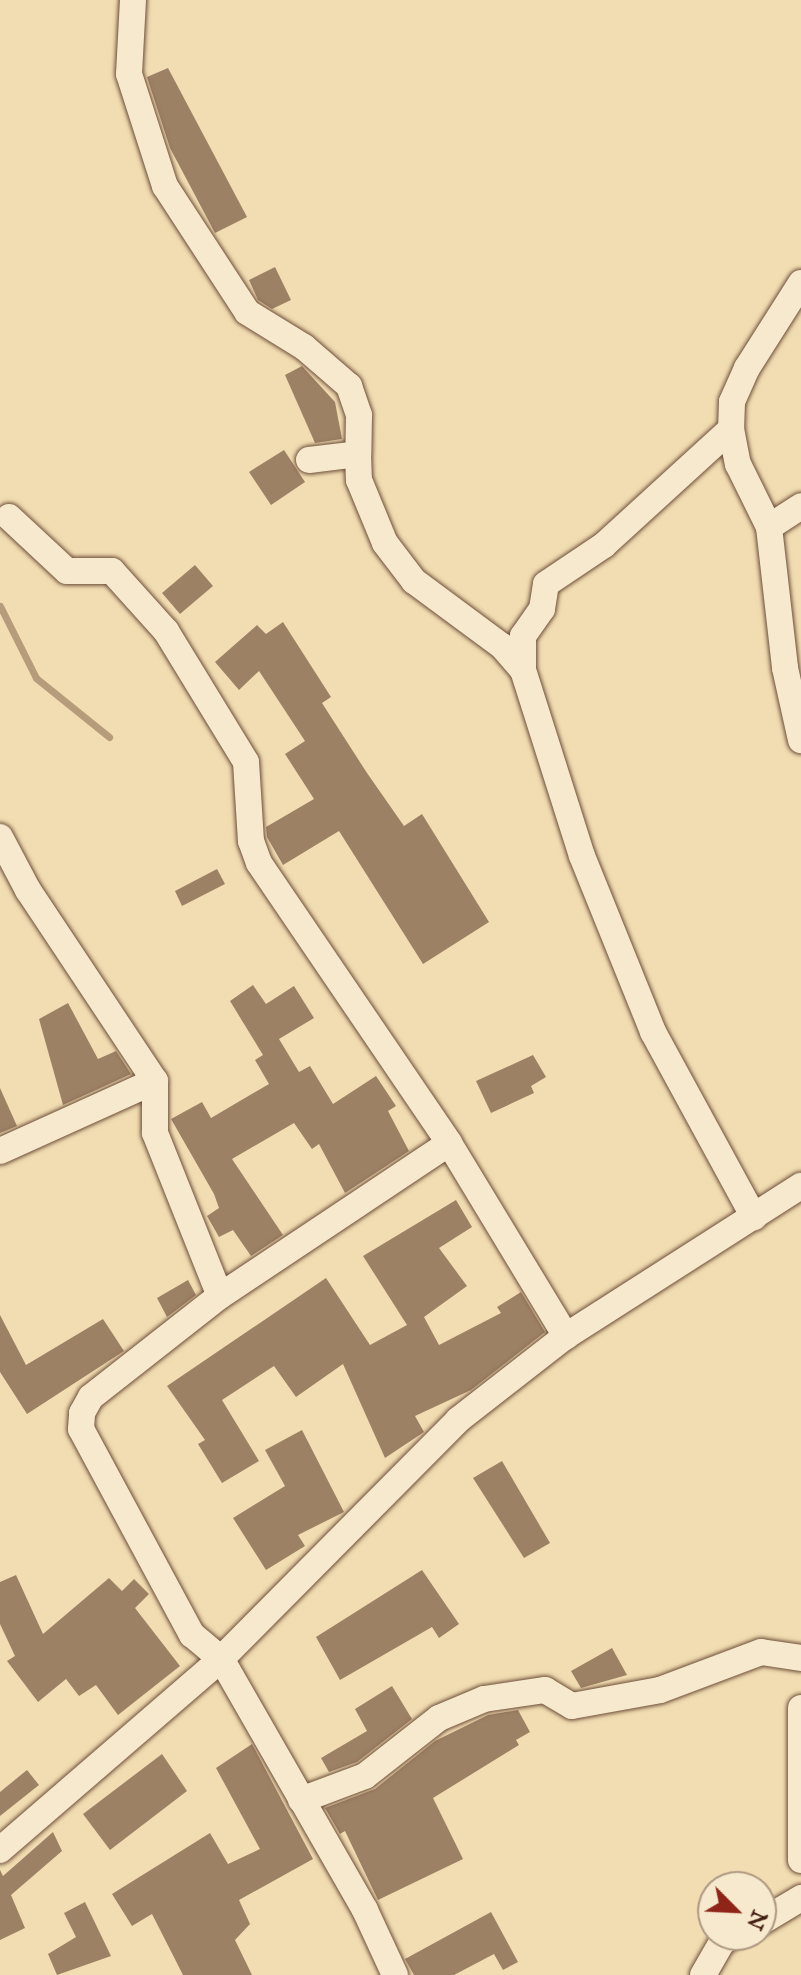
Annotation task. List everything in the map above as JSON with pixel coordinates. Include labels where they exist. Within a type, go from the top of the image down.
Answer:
[{"type":"street","points":[[133,0],[129,74],[165,186],[247,312],[304,347],[349,386],[359,415],[359,480],[385,543],[414,581],[502,646],[523,670]]},
{"type":"street","points":[[801,283],[747,368],[732,402],[731,429],[738,464],[769,527],[785,668],[801,740]]},
{"type":"street","points":[[731,429],[604,545],[546,584],[542,609],[523,636],[523,670],[582,856],[653,1032],[754,1217]]},
{"type":"street","points":[[309,460],[358,454]]},
{"type":"street","points":[[769,527],[801,506]]},
{"type":"street","points":[[9,517],[67,571],[112,571],[166,631],[246,762],[251,841],[259,863],[449,1143],[566,1336]]},
{"type":"street","points":[[0,837],[28,890],[155,1081],[159,1147],[220,1296]]},
{"type":"street","points":[[0,1151],[155,1081]]},
{"type":"street","points":[[395,1975],[221,1659],[192,1635],[81,1429],[91,1397],[220,1296],[449,1143]]},
{"type":"street","points":[[0,1850],[221,1659],[458,1420],[566,1336],[798,1192]]},
{"type":"street","points":[[301,1800],[365,1776],[439,1718],[484,1699],[545,1690],[572,1706],[660,1690],[761,1652],[801,1658]]},
{"type":"street","points":[[801,1708],[801,1860]]},
{"type":"street","points":[[777,1912],[801,1898]]},
{"type":"street","points":[[703,1975],[717,1951]]},
{"type":"building","points":[[168,68],[247,217],[215,233],[170,148],[147,77]]},
{"type":"building","points":[[275,267],[291,300],[272,309],[258,300],[249,280]]},
{"type":"building","points":[[302,366],[335,402],[342,439],[315,443],[285,375]]},
{"type":"building","points":[[284,450],[305,482],[271,505],[249,472]]},
{"type":"building","points":[[195,565],[213,586],[180,614],[162,593]]},
{"type":"building","points":[[283,622],[331,697],[322,703],[367,773],[404,826],[422,814],[489,922],[423,964],[339,831],[283,865],[267,837],[266,827],[314,799],[285,754],[305,741],[259,671],[239,690],[215,662],[257,625],[266,634]]},
{"type":"building","points":[[217,869],[225,884],[182,906],[175,891]]},
{"type":"building","points":[[253,985],[266,1004],[294,986],[314,1018],[279,1039],[299,1072],[310,1066],[333,1104],[376,1076],[396,1106],[388,1111],[409,1151],[345,1193],[319,1144],[312,1149],[294,1123],[232,1159],[283,1235],[251,1256],[233,1230],[219,1237],[207,1216],[219,1208],[214,1194],[171,1119],[202,1102],[211,1118],[269,1084],[255,1060],[263,1055],[230,1001]]},
{"type":"building","points":[[68,1003],[98,1059],[116,1051],[131,1074],[63,1105],[39,1019]]},
{"type":"building","points":[[533,1055],[546,1077],[531,1086],[534,1093],[491,1113],[476,1081]]},
{"type":"building","points":[[0,1088],[17,1126],[0,1133]]},
{"type":"building","points":[[456,1200],[472,1227],[439,1248],[467,1286],[424,1317],[439,1345],[501,1313],[497,1307],[521,1292],[545,1332],[471,1390],[415,1416],[424,1432],[385,1458],[343,1364],[296,1397],[274,1366],[222,1400],[259,1461],[222,1483],[198,1444],[205,1440],[167,1386],[326,1278],[370,1345],[407,1325],[363,1256]]},
{"type":"building","points":[[188,1280],[196,1295],[167,1317],[157,1298]]},
{"type":"building","points":[[0,1315],[26,1365],[103,1319],[124,1351],[27,1414],[0,1372]]},
{"type":"building","points":[[302,1430],[344,1512],[298,1535],[305,1546],[266,1570],[233,1518],[285,1486],[265,1450]]},
{"type":"building","points":[[502,1461],[550,1543],[524,1558],[473,1478]]},
{"type":"building","points":[[422,1570],[459,1624],[439,1638],[432,1627],[340,1680],[316,1637]]},
{"type":"building","points":[[16,1575],[43,1634],[109,1578],[122,1591],[134,1579],[149,1594],[135,1608],[180,1666],[118,1715],[96,1685],[79,1696],[66,1679],[38,1702],[7,1661],[15,1656],[0,1624],[0,1582]]},
{"type":"building","points":[[612,1648],[627,1675],[581,1688],[571,1671]]},
{"type":"building","points":[[392,1686],[412,1719],[357,1762],[329,1772],[321,1758],[367,1731],[355,1709]]},
{"type":"building","points":[[518,1710],[530,1732],[516,1740],[519,1745],[433,1798],[463,1859],[378,1900],[345,1831],[340,1834],[325,1808],[375,1789],[435,1741],[488,1715]]},
{"type":"building","points":[[252,1744],[313,1859],[239,1900],[250,1924],[235,1940],[252,1975],[183,1975],[152,1914],[132,1926],[112,1894],[210,1833],[228,1864],[260,1849],[216,1768]]},
{"type":"building","points":[[162,1754],[187,1791],[110,1850],[83,1814]]},
{"type":"building","points":[[27,1770],[39,1785],[0,1816],[0,1792]]},
{"type":"building","points":[[53,1832],[62,1851],[11,1895],[25,1928],[0,1940],[0,1870],[3,1876]]},
{"type":"building","points":[[85,1902],[111,1956],[57,1975],[48,1954],[76,1937],[64,1913]]},
{"type":"building","points":[[491,1912],[518,1962],[503,1970],[494,1954],[454,1975],[414,1975],[405,1959]]},
{"type":"waterway","points":[[0,606],[36,678],[109,737]]}]
